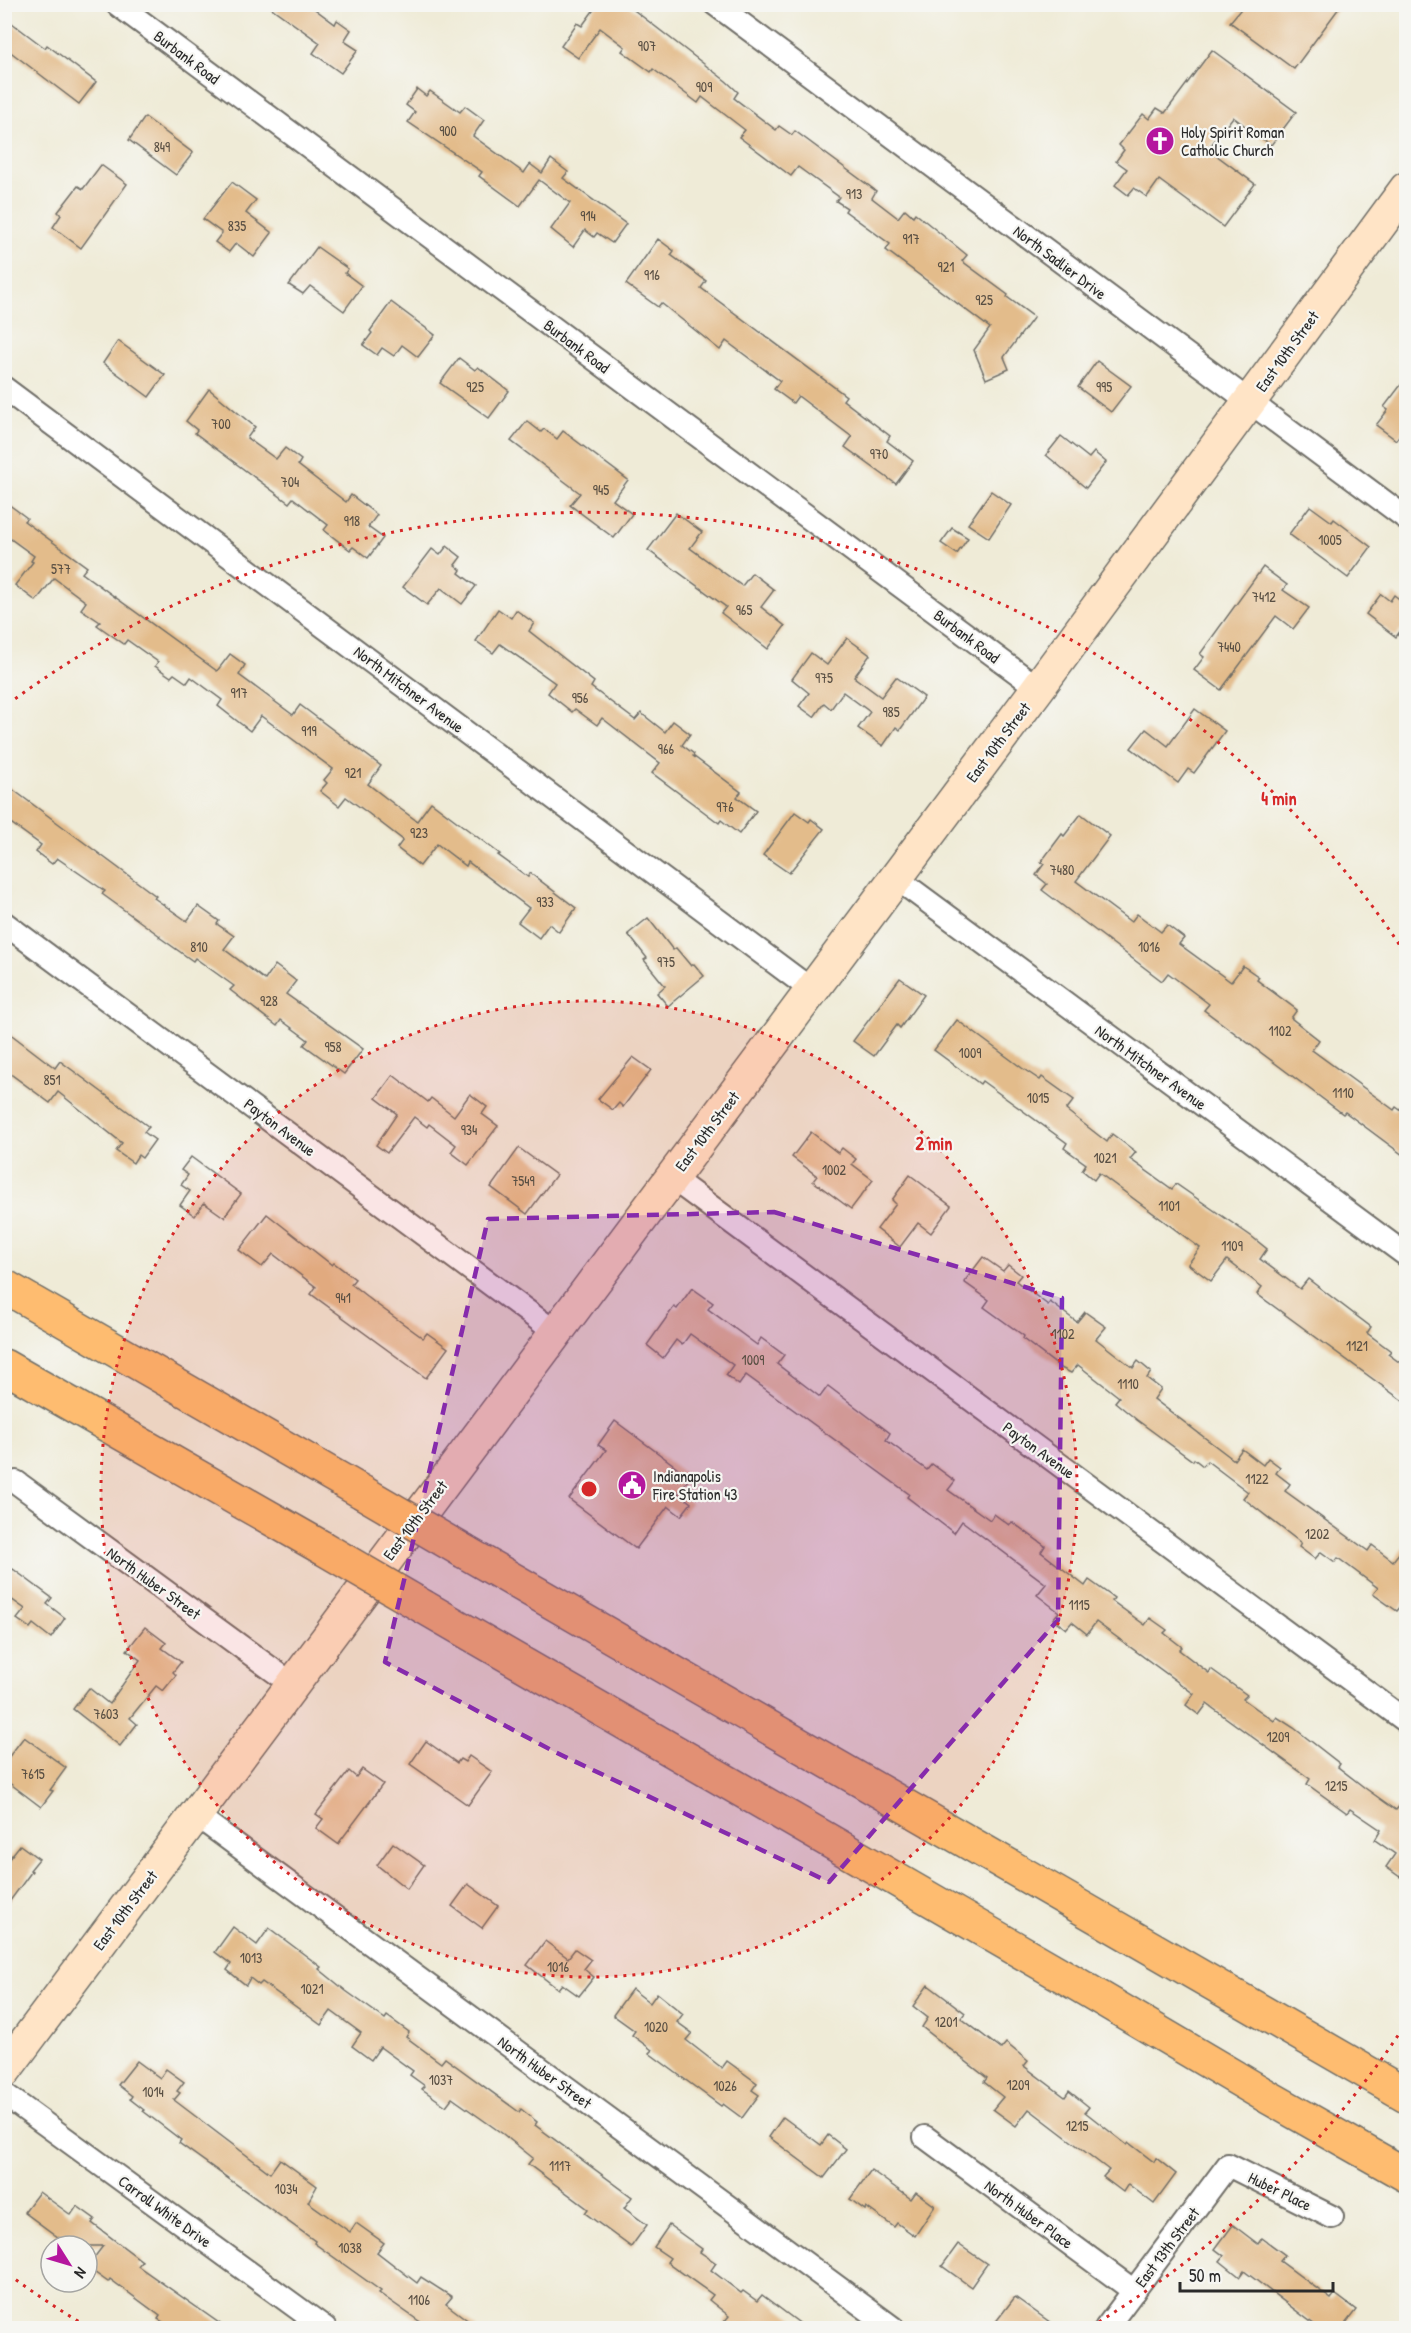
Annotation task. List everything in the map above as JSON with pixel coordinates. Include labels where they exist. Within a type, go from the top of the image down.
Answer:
[{"type":"highway","points":[[4,1286],[1407,2095]]},
{"type":"highway","points":[[4,1366],[1407,2175]]},
{"type":"main road","name":"East 10th Street","points":[[4,2072],[555,1332],[813,991],[1407,189]]},
{"type":"street","name":"Burbank Road","points":[[117,4],[1038,688]]},
{"type":"street","name":"North Sadlier Drive","points":[[714,4],[1407,518]]},
{"type":"street","name":"North Mitchner Avenue","points":[[4,388],[813,991]]},
{"type":"street","name":"North Mitchner Avenue","points":[[896,878],[1407,1255]]},
{"type":"street","name":"Payton Avenue","points":[[4,923],[555,1332]]},
{"type":"street","name":"Payton Avenue","points":[[672,1178],[1407,1721]]},
{"type":"street","name":"North Huber Street","points":[[16,1482],[292,1684]]},
{"type":"street","name":"North Huber Street","points":[[196,1815],[893,2328]]},
{"type":"street","name":"Carroll White Drive","points":[[4,2094],[325,2328]]},
{"type":"street","name":"North Huber Place","points":[[924,2137],[1134,2291]]},
{"type":"street","name":"East 13th Street","points":[[1106,2328],[1228,2165]]},
{"type":"street","name":"Huber Place","points":[[1228,2165],[1332,2217]]},
{"type":"highlighted area","points":[[774,1212],[1062,1298],[1058,1620],[829,1882],[555,1752],[385,1662],[488,1219]]},
{"type":"building","points":[[266,4],[308,4],[335,24],[337,20],[351,30],[344,41],[358,50],[341,73],[313,53],[320,43]]},
{"type":"building","points":[[598,4],[626,4],[726,81],[738,92],[734,98],[776,130],[779,126],[792,135],[795,131],[876,191],[872,198],[898,218],[905,209],[913,216],[915,213],[967,255],[962,261],[1034,317],[1004,357],[1009,369],[986,379],[974,350],[990,328],[886,250],[890,244],[845,211],[847,208],[836,201],[839,197],[798,167],[791,176],[739,137],[745,130],[702,97],[698,103],[653,69],[651,72],[622,51],[625,47],[600,28],[578,58],[561,46],[577,23],[582,26]]},
{"type":"building","points":[[1245,4],[1342,4],[1294,69],[1230,22]]},
{"type":"building","points":[[4,17],[45,48],[47,45],[96,82],[79,104],[4,47]]},
{"type":"building","name":"Holy Spirit Roman Catholic Church","points":[[1212,50],[1296,112],[1271,145],[1233,117],[1208,149],[1255,184],[1223,227],[1159,180],[1147,197],[1134,188],[1128,195],[1115,185],[1127,169],[1116,161],[1124,150],[1119,145],[1143,114],[1149,119],[1157,108],[1165,113]]},
{"type":"building","points":[[417,89],[426,96],[430,91],[460,112],[465,106],[484,120],[473,136],[524,173],[530,164],[542,173],[551,159],[568,172],[563,178],[626,224],[612,243],[597,233],[594,237],[585,230],[573,247],[551,229],[570,203],[539,180],[520,206],[479,176],[482,172],[408,122],[415,112],[406,105]]},
{"type":"building","points":[[145,117],[193,153],[176,175],[129,140]]},
{"type":"building","points":[[101,165],[127,184],[81,248],[53,227],[61,215],[58,212],[78,186],[83,189]]},
{"type":"building","points":[[232,182],[256,200],[246,213],[272,233],[254,257],[236,243],[229,252],[215,242],[222,233],[203,219]]},
{"type":"building","points":[[658,239],[674,251],[671,255],[706,281],[701,288],[846,396],[843,400],[890,436],[887,441],[913,461],[896,484],[845,447],[852,437],[798,396],[793,403],[774,389],[780,381],[726,341],[720,350],[661,303],[658,307],[626,284]]},
{"type":"building","points":[[317,247],[348,269],[345,273],[362,286],[344,311],[310,286],[303,294],[289,285]]},
{"type":"building","points":[[391,302],[435,335],[418,357],[402,345],[394,356],[382,348],[377,355],[363,345]]},
{"type":"building","points":[[118,341],[165,375],[149,397],[103,363]]},
{"type":"building","points":[[459,358],[475,370],[478,367],[509,391],[489,418],[440,383]]},
{"type":"building","points":[[1097,361],[1131,386],[1111,412],[1078,387]]},
{"type":"building","points":[[1407,377],[1407,425],[1396,440],[1376,425],[1388,410],[1384,407]]},
{"type":"building","points":[[209,389],[255,427],[247,438],[276,459],[285,448],[301,460],[298,465],[346,502],[351,495],[377,515],[368,527],[383,538],[368,558],[353,547],[350,550],[324,530],[328,525],[293,498],[289,503],[195,433],[197,430],[186,421]]},
{"type":"building","points":[[527,421],[541,432],[544,429],[557,439],[563,431],[628,480],[613,500],[632,514],[614,538],[570,505],[580,493],[511,441]]},
{"type":"building","points":[[1061,436],[1089,458],[1094,452],[1106,462],[1086,488],[1046,455]]},
{"type":"building","points":[[991,491],[1011,505],[989,538],[968,524]]},
{"type":"building","points":[[4,501],[27,518],[24,521],[87,567],[82,573],[217,671],[230,654],[245,665],[239,675],[293,715],[300,705],[381,766],[368,784],[417,821],[431,802],[528,877],[530,873],[576,908],[559,932],[549,924],[539,938],[518,922],[529,908],[468,862],[466,866],[437,844],[420,866],[397,848],[403,840],[368,813],[346,797],[339,806],[320,791],[327,783],[324,780],[333,769],[261,716],[250,731],[218,706],[222,700],[191,677],[187,683],[174,674],[171,677],[155,666],[158,662],[127,640],[124,644],[97,625],[100,622],[81,609],[86,602],[54,578],[36,601],[15,585],[33,562],[31,561],[34,556],[4,534]]},
{"type":"building","points":[[1310,506],[1332,522],[1334,519],[1371,547],[1348,578],[1289,534]]},
{"type":"building","points":[[676,513],[702,532],[690,548],[742,586],[752,573],[774,590],[761,607],[785,626],[768,649],[721,613],[726,607],[648,550]]},
{"type":"building","points":[[952,528],[968,538],[957,554],[941,543]]},
{"type":"building","points":[[447,546],[461,557],[455,565],[461,570],[459,573],[476,586],[462,604],[441,588],[427,605],[403,587],[432,549],[440,555]]},
{"type":"building","points":[[1263,567],[1287,585],[1283,590],[1309,608],[1293,629],[1276,616],[1221,690],[1194,670],[1204,657],[1200,654]]},
{"type":"building","points":[[1381,594],[1390,601],[1394,595],[1407,605],[1407,622],[1396,637],[1366,614]]},
{"type":"building","points":[[498,609],[511,618],[516,610],[534,623],[529,631],[594,682],[591,687],[635,720],[641,713],[665,732],[673,721],[690,734],[682,745],[741,792],[737,797],[756,811],[739,834],[721,820],[719,823],[652,773],[660,763],[602,718],[597,725],[575,709],[572,712],[548,693],[555,683],[500,644],[493,653],[476,641]]},
{"type":"building","points":[[847,638],[870,655],[854,677],[881,697],[896,677],[924,697],[900,730],[896,727],[883,746],[858,728],[870,712],[843,692],[831,709],[824,703],[814,717],[799,706],[809,693],[792,679],[811,653],[827,665]]},
{"type":"building","points":[[1195,709],[1225,731],[1194,773],[1188,769],[1178,783],[1131,748],[1146,729],[1168,746]]},
{"type":"building","points":[[4,783],[187,921],[198,906],[219,921],[217,924],[234,936],[224,949],[265,980],[275,965],[296,981],[286,994],[363,1049],[344,1074],[304,1045],[308,1040],[281,1020],[277,1026],[230,990],[234,986],[195,958],[193,961],[159,937],[102,894],[105,891],[57,858],[52,864],[36,852],[41,845],[4,818]]},
{"type":"building","points":[[795,812],[809,822],[811,819],[824,829],[789,873],[763,855]]},
{"type":"building","points":[[1081,814],[1110,836],[1076,881],[1131,922],[1137,914],[1161,932],[1167,925],[1184,938],[1179,944],[1231,982],[1243,966],[1259,977],[1257,980],[1297,1010],[1291,1018],[1319,1040],[1312,1050],[1394,1110],[1396,1107],[1407,1115],[1407,1158],[1345,1112],[1343,1114],[1204,1010],[1209,1004],[1168,973],[1162,981],[1042,890],[1047,884],[1036,875],[1044,864],[1041,862]]},
{"type":"building","points":[[648,918],[673,950],[676,948],[691,966],[694,964],[704,976],[668,1006],[657,993],[665,986],[644,960],[647,958],[628,934]]},
{"type":"building","points":[[900,978],[924,995],[900,1028],[897,1025],[874,1056],[853,1041]]},
{"type":"building","points":[[957,1020],[1022,1068],[1040,1080],[1042,1077],[1074,1100],[1066,1110],[1107,1142],[1112,1134],[1136,1152],[1130,1159],[1172,1189],[1176,1184],[1251,1236],[1267,1249],[1260,1259],[1300,1289],[1308,1279],[1371,1327],[1367,1333],[1391,1351],[1388,1354],[1407,1368],[1407,1404],[1257,1294],[1262,1287],[1227,1260],[1211,1281],[1188,1264],[1200,1248],[1099,1173],[1094,1180],[1082,1170],[1086,1164],[1064,1148],[1067,1143],[982,1081],[980,1084],[934,1050]]},
{"type":"building","points":[[4,1029],[55,1068],[60,1061],[149,1127],[144,1132],[155,1140],[142,1158],[138,1155],[133,1163],[116,1151],[122,1143],[58,1092],[50,1103],[4,1069]]},
{"type":"building","points":[[633,1057],[651,1070],[623,1107],[619,1103],[613,1110],[598,1099]]},
{"type":"building","points":[[393,1075],[428,1102],[431,1098],[454,1116],[470,1094],[487,1107],[482,1114],[498,1126],[468,1165],[451,1152],[456,1145],[429,1124],[427,1127],[414,1117],[387,1153],[376,1145],[397,1114],[376,1098]]},
{"type":"building","points":[[811,1132],[838,1153],[842,1148],[856,1159],[852,1164],[873,1180],[851,1209],[813,1181],[817,1176],[792,1157]]},
{"type":"building","points":[[519,1148],[556,1175],[527,1214],[491,1187]]},
{"type":"building","points":[[191,1157],[241,1194],[224,1217],[204,1203],[195,1216],[180,1205],[190,1191],[181,1185],[188,1175],[181,1170]]},
{"type":"building","points":[[910,1175],[951,1206],[931,1233],[918,1223],[900,1247],[877,1229],[896,1204],[892,1200]]},
{"type":"building","points":[[267,1214],[332,1265],[334,1263],[355,1279],[351,1284],[375,1303],[423,1338],[427,1333],[448,1348],[426,1378],[311,1294],[316,1287],[273,1254],[262,1267],[239,1250]]},
{"type":"building","points":[[983,1257],[1003,1271],[1008,1265],[1021,1275],[1016,1281],[1048,1305],[1050,1302],[1077,1322],[1085,1312],[1106,1327],[1096,1339],[1133,1368],[1138,1361],[1151,1372],[1147,1378],[1161,1389],[1154,1399],[1234,1460],[1242,1449],[1263,1465],[1268,1458],[1280,1467],[1276,1473],[1290,1484],[1285,1491],[1368,1551],[1372,1545],[1393,1561],[1407,1543],[1407,1599],[1397,1611],[1373,1594],[1378,1588],[1338,1558],[1335,1562],[1321,1552],[1315,1559],[1299,1547],[1301,1543],[1243,1498],[1248,1492],[1207,1461],[1203,1466],[1194,1459],[1193,1461],[1137,1420],[1115,1402],[1119,1397],[1078,1365],[1071,1373],[1023,1339],[1024,1336],[984,1307],[989,1300],[964,1282]]},
{"type":"building","points":[[692,1288],[713,1303],[708,1309],[757,1345],[761,1338],[784,1355],[777,1364],[820,1397],[828,1386],[890,1433],[886,1440],[927,1470],[932,1464],[955,1481],[948,1490],[990,1520],[994,1514],[1009,1525],[1012,1522],[1045,1546],[1041,1552],[1085,1586],[1089,1580],[1114,1598],[1112,1601],[1145,1625],[1150,1618],[1167,1630],[1164,1633],[1182,1647],[1179,1650],[1209,1673],[1211,1669],[1247,1695],[1243,1699],[1274,1721],[1277,1717],[1294,1728],[1340,1764],[1338,1767],[1365,1788],[1396,1810],[1407,1797],[1407,1868],[1400,1877],[1386,1867],[1395,1854],[1375,1840],[1381,1830],[1350,1809],[1347,1813],[1307,1784],[1310,1779],[1207,1704],[1199,1715],[1186,1705],[1194,1694],[1096,1622],[1087,1634],[1072,1622],[1066,1629],[1053,1619],[1059,1612],[1037,1595],[1046,1584],[962,1521],[954,1533],[907,1497],[909,1494],[746,1375],[739,1385],[726,1375],[733,1365],[690,1334],[682,1345],[676,1340],[663,1358],[647,1345],[674,1307],[677,1309]]},
{"type":"building","name":"Indianapolis Fire Station 43","points":[[615,1421],[690,1477],[678,1493],[691,1503],[681,1516],[668,1506],[636,1549],[569,1499],[606,1450],[598,1445]]},
{"type":"building","points":[[13,1569],[52,1598],[47,1604],[65,1618],[51,1638],[33,1624],[30,1628],[17,1619],[25,1609],[4,1594],[4,1580]]},
{"type":"building","points":[[145,1627],[166,1643],[162,1648],[181,1662],[173,1672],[176,1675],[163,1691],[156,1686],[130,1718],[137,1724],[120,1746],[73,1709],[89,1688],[109,1704],[140,1660],[127,1650]]},
{"type":"building","points":[[24,1737],[66,1768],[41,1807],[4,1779],[4,1763]]},
{"type":"building","points":[[426,1741],[457,1763],[460,1759],[465,1762],[469,1756],[492,1772],[468,1805],[410,1764]]},
{"type":"building","points":[[362,1769],[383,1784],[338,1844],[316,1828],[323,1819],[316,1814],[349,1771],[356,1777]]},
{"type":"building","points":[[393,1843],[424,1865],[407,1889],[377,1865]]},
{"type":"building","points":[[20,1845],[39,1859],[4,1909],[4,1865]]},
{"type":"building","points":[[468,1884],[498,1906],[482,1928],[452,1906]]},
{"type":"building","points":[[233,1927],[257,1945],[269,1928],[321,1967],[319,1969],[346,1991],[385,2019],[387,2016],[409,2032],[406,2037],[441,2063],[445,2058],[519,2112],[521,2109],[537,2122],[535,2125],[632,2197],[624,2208],[647,2225],[631,2247],[585,2213],[588,2209],[528,2164],[533,2158],[503,2134],[452,2098],[446,2106],[422,2089],[425,2086],[410,2075],[413,2071],[380,2047],[371,2060],[352,2046],[361,2033],[331,2011],[321,2025],[262,1982],[259,1985],[250,1978],[246,1985],[227,1970],[231,1964],[215,1952]]},
{"type":"building","points":[[545,1941],[568,1958],[575,1949],[591,1960],[584,1969],[594,1977],[579,1996],[562,1984],[558,1989],[527,1965]]},
{"type":"building","points":[[928,1985],[965,2013],[961,2018],[1001,2049],[1006,2043],[1028,2061],[1024,2066],[1065,2097],[1069,2091],[1089,2107],[1085,2112],[1127,2145],[1129,2143],[1154,2162],[1156,2158],[1176,2174],[1154,2204],[1128,2184],[1123,2192],[1103,2177],[1109,2170],[1029,2109],[1016,2126],[993,2109],[1003,2097],[984,2082],[987,2078],[922,2027],[928,2018],[913,2006]]},
{"type":"building","points":[[632,1989],[650,2003],[657,1993],[683,2014],[677,2022],[692,2033],[686,2040],[722,2068],[727,2061],[757,2083],[752,2090],[759,2095],[742,2118],[723,2104],[721,2106],[649,2053],[652,2050],[632,2035],[635,2031],[613,2015]]},
{"type":"building","points":[[137,2061],[160,2078],[166,2069],[184,2082],[177,2091],[180,2093],[174,2100],[270,2173],[280,2159],[317,2186],[308,2202],[350,2232],[356,2223],[384,2243],[377,2252],[417,2283],[421,2277],[452,2297],[446,2304],[478,2328],[429,2328],[379,2293],[381,2291],[314,2243],[315,2241],[179,2143],[181,2140],[143,2111],[130,2099],[132,2096],[118,2085]]},
{"type":"building","points":[[783,2117],[821,2145],[828,2135],[846,2149],[824,2178],[769,2137]]},
{"type":"building","points":[[871,2170],[911,2199],[916,2192],[935,2206],[915,2236],[897,2223],[894,2227],[866,2207],[865,2210],[850,2199]]},
{"type":"building","points":[[39,2192],[71,2215],[77,2206],[95,2219],[92,2223],[142,2261],[138,2266],[226,2328],[172,2328],[158,2319],[160,2316],[110,2279],[108,2282],[99,2276],[99,2251],[103,2246],[99,2246],[99,2234],[54,2234],[24,2212]]},
{"type":"building","points":[[669,2225],[702,2249],[700,2252],[716,2263],[711,2270],[741,2293],[743,2291],[757,2301],[762,2295],[806,2328],[733,2328],[724,2322],[729,2316],[709,2300],[713,2295],[667,2262],[670,2258],[654,2247]]},
{"type":"building","points":[[1233,2225],[1258,2244],[1262,2238],[1285,2255],[1280,2261],[1331,2299],[1335,2294],[1356,2310],[1342,2328],[1319,2328],[1244,2271],[1240,2277],[1220,2261],[1224,2256],[1215,2249]]},
{"type":"building","points":[[958,2244],[987,2264],[971,2287],[942,2266]]},
{"type":"building","points":[[1015,2297],[1058,2328],[991,2328]]},
{"type":"place","name":"Holy Spirit Roman Catholic Church","points":[[1160,141]]},
{"type":"place","name":"Indianapolis Fire Station 43","points":[[632,1485]]}]
